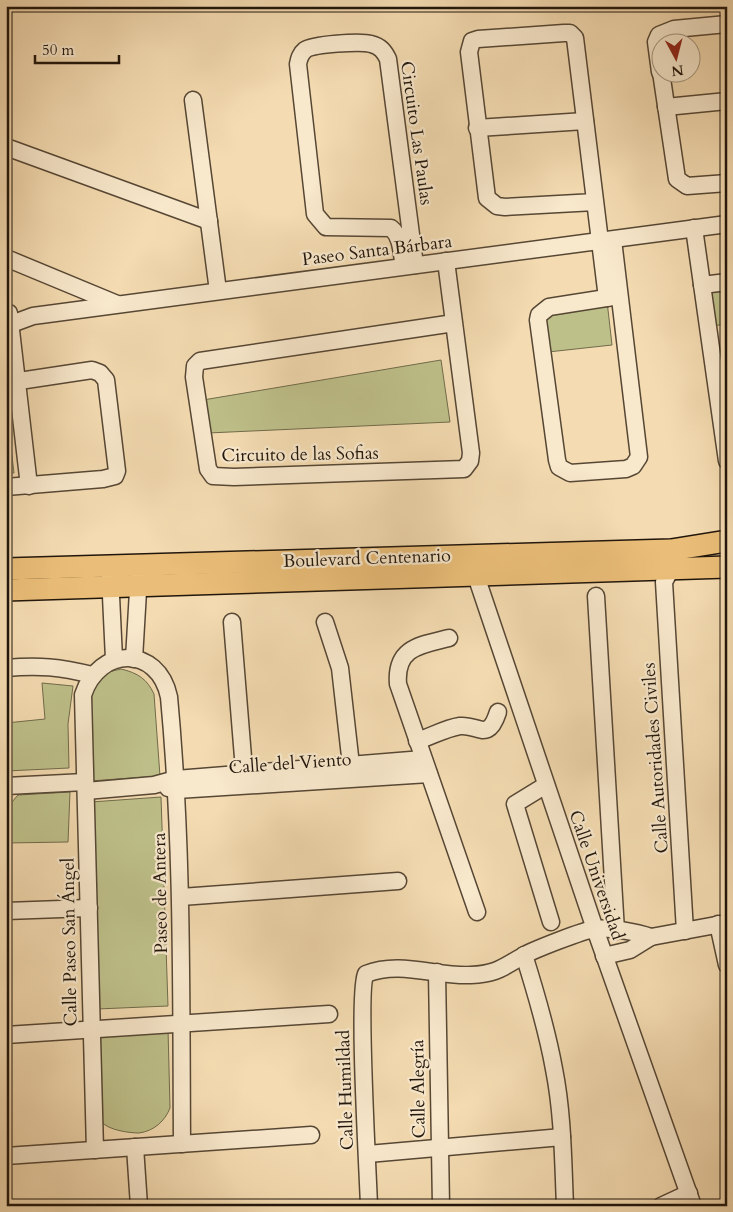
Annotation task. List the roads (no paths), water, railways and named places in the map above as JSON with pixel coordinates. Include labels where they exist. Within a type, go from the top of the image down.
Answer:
[{"type":"main road","name":"Boulevard Centenario","points":[[6,569],[671,550],[721,544]]},
{"type":"main road","name":"Boulevard Centenario","points":[[6,590],[475,575],[663,574],[727,567]]},
{"type":"street","points":[[666,32],[674,29],[727,24]]},
{"type":"street","points":[[595,202],[505,207],[491,203],[486,192],[477,128],[469,52],[472,42],[478,39],[555,33],[570,33],[575,38],[595,202],[606,240],[613,297],[639,457],[633,466],[626,469],[570,472],[560,467],[557,460],[538,320],[539,315],[549,307],[613,297]]},
{"type":"street","name":"Circuito Las Paulas","points":[[373,44],[383,49],[388,59],[409,266],[396,232],[391,228],[326,227],[315,214],[298,64],[300,56],[306,49],[319,46],[373,44]]},
{"type":"street","points":[[662,82],[677,179],[687,186],[727,183]]},
{"type":"street","points":[[193,100],[218,291]]},
{"type":"street","points":[[666,107],[727,101]]},
{"type":"street","points":[[477,128],[585,121]]},
{"type":"street","points":[[6,147],[209,221]]},
{"type":"street","name":"Paseo Santa Bárbara","points":[[8,320],[727,224]]},
{"type":"street","points":[[694,228],[727,461]]},
{"type":"street","points":[[6,258],[119,304]]},
{"type":"street","name":"Circuito de las Sofias","points":[[446,261],[471,453],[470,462],[464,468],[234,477],[213,476],[208,469],[194,377],[195,366],[200,361],[454,323]]},
{"type":"street","points":[[702,285],[727,282]]},
{"type":"street","points":[[8,320],[12,382],[29,486]]},
{"type":"street","points":[[6,487],[104,479],[115,476],[118,471],[106,380],[100,373],[92,370],[12,382]]},
{"type":"street","name":"Calle Universidad","points":[[468,555],[594,929],[691,1200]]},
{"type":"street","points":[[6,668],[37,665],[60,667],[92,675],[114,659],[134,659],[139,564]]},
{"type":"street","points":[[110,565],[114,659]]},
{"type":"street","name":"Calle Autoridades Civiles","points":[[663,574],[685,931]]},
{"type":"street","points":[[596,596],[616,931]]},
{"type":"street","points":[[232,622],[245,779]]},
{"type":"street","points":[[325,622],[340,668],[352,771]]},
{"type":"street","points":[[449,638],[414,647],[407,653],[399,669],[398,684],[477,912]]},
{"type":"street","name":"Paseo de Antera","points":[[134,659],[151,666],[159,673],[166,687],[177,784],[181,897],[182,1144]]},
{"type":"street","name":"Calle Paseo San Ángel","points":[[92,675],[83,695],[94,1150]]},
{"type":"street","points":[[417,741],[461,726],[484,730],[491,727],[498,712]]},
{"type":"street","name":"Calle del Viento","points":[[6,786],[85,787],[177,784],[426,767]]},
{"type":"street","points":[[546,785],[515,804],[551,922]]},
{"type":"street","points":[[181,897],[398,881]]},
{"type":"street","points":[[6,911],[88,908]]},
{"type":"street","points":[[604,956],[630,950],[651,937],[722,923],[727,965]]},
{"type":"street","points":[[437,972],[470,976],[500,971],[524,955],[594,929],[640,933],[651,937]]},
{"type":"street","points":[[524,955],[541,1012],[554,1071],[562,1137],[565,1206]]},
{"type":"street","name":"Calle Humildad","points":[[369,1206],[363,981],[366,974],[381,970],[425,970],[437,972]]},
{"type":"street","name":"Calle Alegría","points":[[437,972],[441,1206]]},
{"type":"street","points":[[6,1035],[329,1014]]},
{"type":"street","points":[[6,1156],[311,1135]]},
{"type":"street","points":[[368,1154],[562,1137]]},
{"type":"street","points":[[135,1147],[139,1206]]},
{"type":"street","points":[[662,1206],[691,1200]]}]
